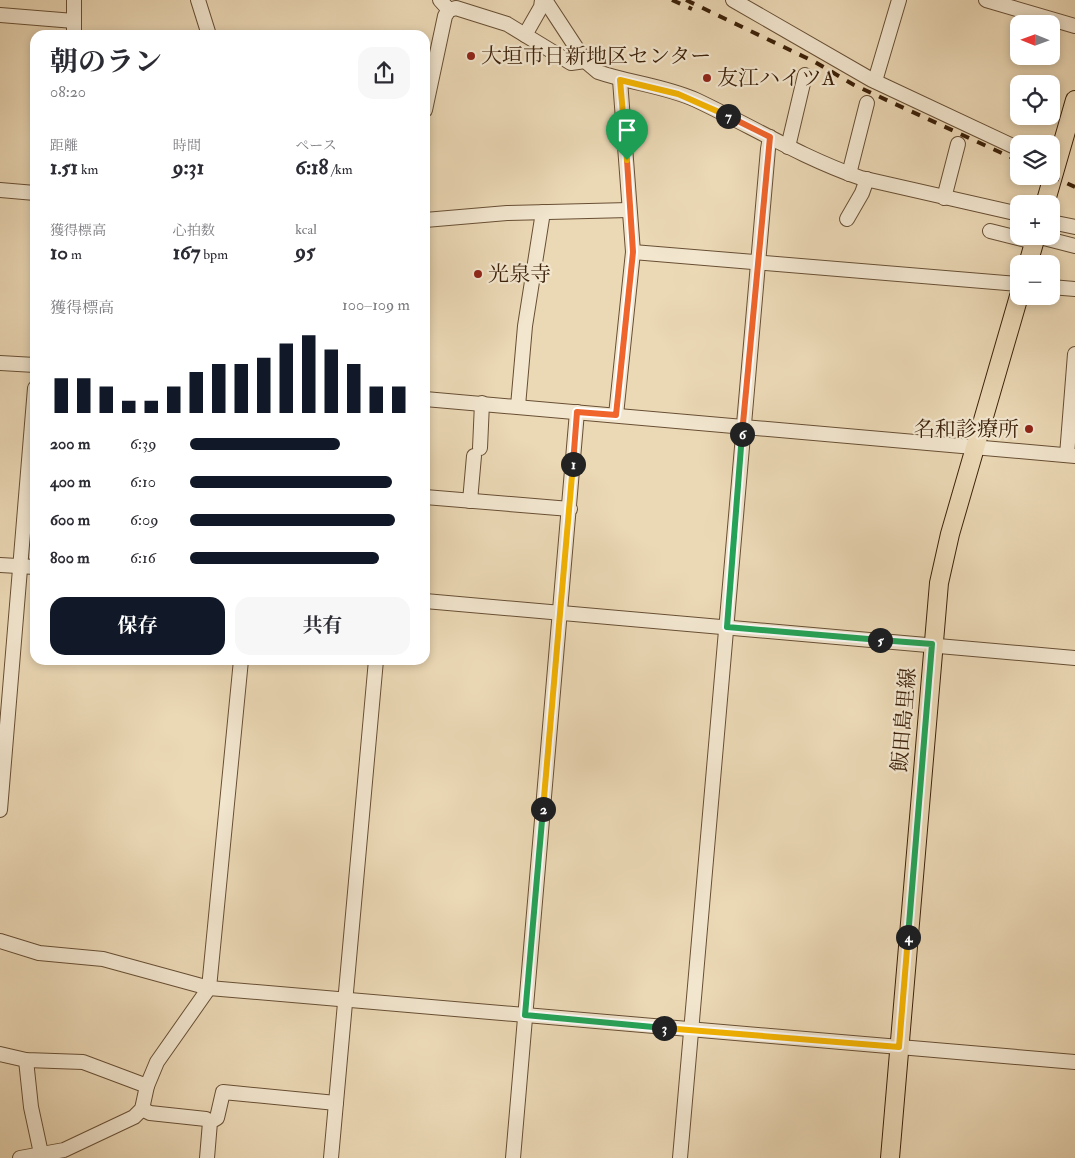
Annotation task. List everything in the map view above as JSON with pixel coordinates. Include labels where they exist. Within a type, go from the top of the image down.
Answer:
[{"type":"main road","points":[[1060,153],[1071,130],[1075,100]]},
{"type":"main road","name":"飯田島里線","points":[[890,1158],[932,644],[942,567],[1016,305]]},
{"type":"street","points":[[0,15],[74,28],[74,0]]},
{"type":"street","points":[[198,0],[207,30]]},
{"type":"street","points":[[525,36],[543,0]]},
{"type":"street","points":[[543,0],[585,61],[598,72],[620,80],[678,94],[849,174],[867,180],[1010,212]]},
{"type":"street","points":[[733,0],[796,35],[828,56],[1010,145]]},
{"type":"street","points":[[876,81],[899,0]]},
{"type":"street","points":[[986,0],[1075,26]]},
{"type":"street","points":[[430,77],[445,16],[444,3],[507,24],[571,63],[585,61]]},
{"type":"street","points":[[788,147],[805,75]]},
{"type":"street","points":[[616,415],[633,252],[620,80]]},
{"type":"street","points":[[849,174],[867,103]]},
{"type":"street","points":[[680,1158],[727,627],[742,427],[770,137]]},
{"type":"street","points":[[944,198],[958,144]]},
{"type":"street","points":[[847,219],[867,180]]},
{"type":"street","points":[[0,190],[30,193]]},
{"type":"street","points":[[430,220],[543,212],[629,210]]},
{"type":"street","points":[[518,406],[525,326],[543,212]]},
{"type":"street","points":[[1060,224],[1075,227]]},
{"type":"street","points":[[990,231],[1010,234]]},
{"type":"street","points":[[1060,243],[1075,246]]},
{"type":"street","points":[[633,252],[1010,283]]},
{"type":"street","points":[[1060,287],[1075,288]]},
{"type":"street","points":[[430,399],[1071,455],[1075,354]]},
{"type":"street","points":[[0,363],[30,366]]},
{"type":"street","points":[[470,501],[482,403]]},
{"type":"street","points":[[513,1158],[577,412]]},
{"type":"street","points":[[430,497],[570,509]]},
{"type":"street","points":[[0,810],[28,567],[30,516]]},
{"type":"street","points":[[0,565],[28,567]]},
{"type":"street","points":[[430,601],[1075,658]]},
{"type":"street","points":[[20,1158],[41,1156],[64,1150],[134,1117],[142,1109],[147,1086],[157,1062],[209,988],[241,665]]},
{"type":"street","points":[[331,1158],[376,665]]},
{"type":"street","points":[[0,941],[39,953],[103,959],[209,988],[1075,1062]]},
{"type":"street","points":[[0,1054],[26,1060],[83,1062],[147,1086]]},
{"type":"street","points":[[26,1060],[31,1107],[41,1156]]},
{"type":"street","points":[[210,1122],[217,1118],[223,1092],[336,1103]]},
{"type":"street","points":[[142,1109],[150,1113],[206,1119],[210,1122]]},
{"type":"street","points":[[207,1158],[210,1122]]},
{"type":"railway","points":[[672,0],[692,9]]},
{"type":"railway","points":[[686,0],[815,62],[854,85],[1010,157]]},
{"type":"railway","points":[[1060,180],[1075,187]]},
{"type":"place","name":"大垣市日新地区センター","points":[[471,56]]},
{"type":"place","name":"友江ハイツA","points":[[707,78]]},
{"type":"place","name":"光泉寺","points":[[478,274]]},
{"type":"place","name":"名和診療所","points":[[1029,429]]},
{"type":"route","points":[[620,80],[695,100],[770,137],[742,427],[727,627],[932,644],[899,1047],[525,1015],[577,412],[616,415],[633,252],[627,160],[620,80]]}]
